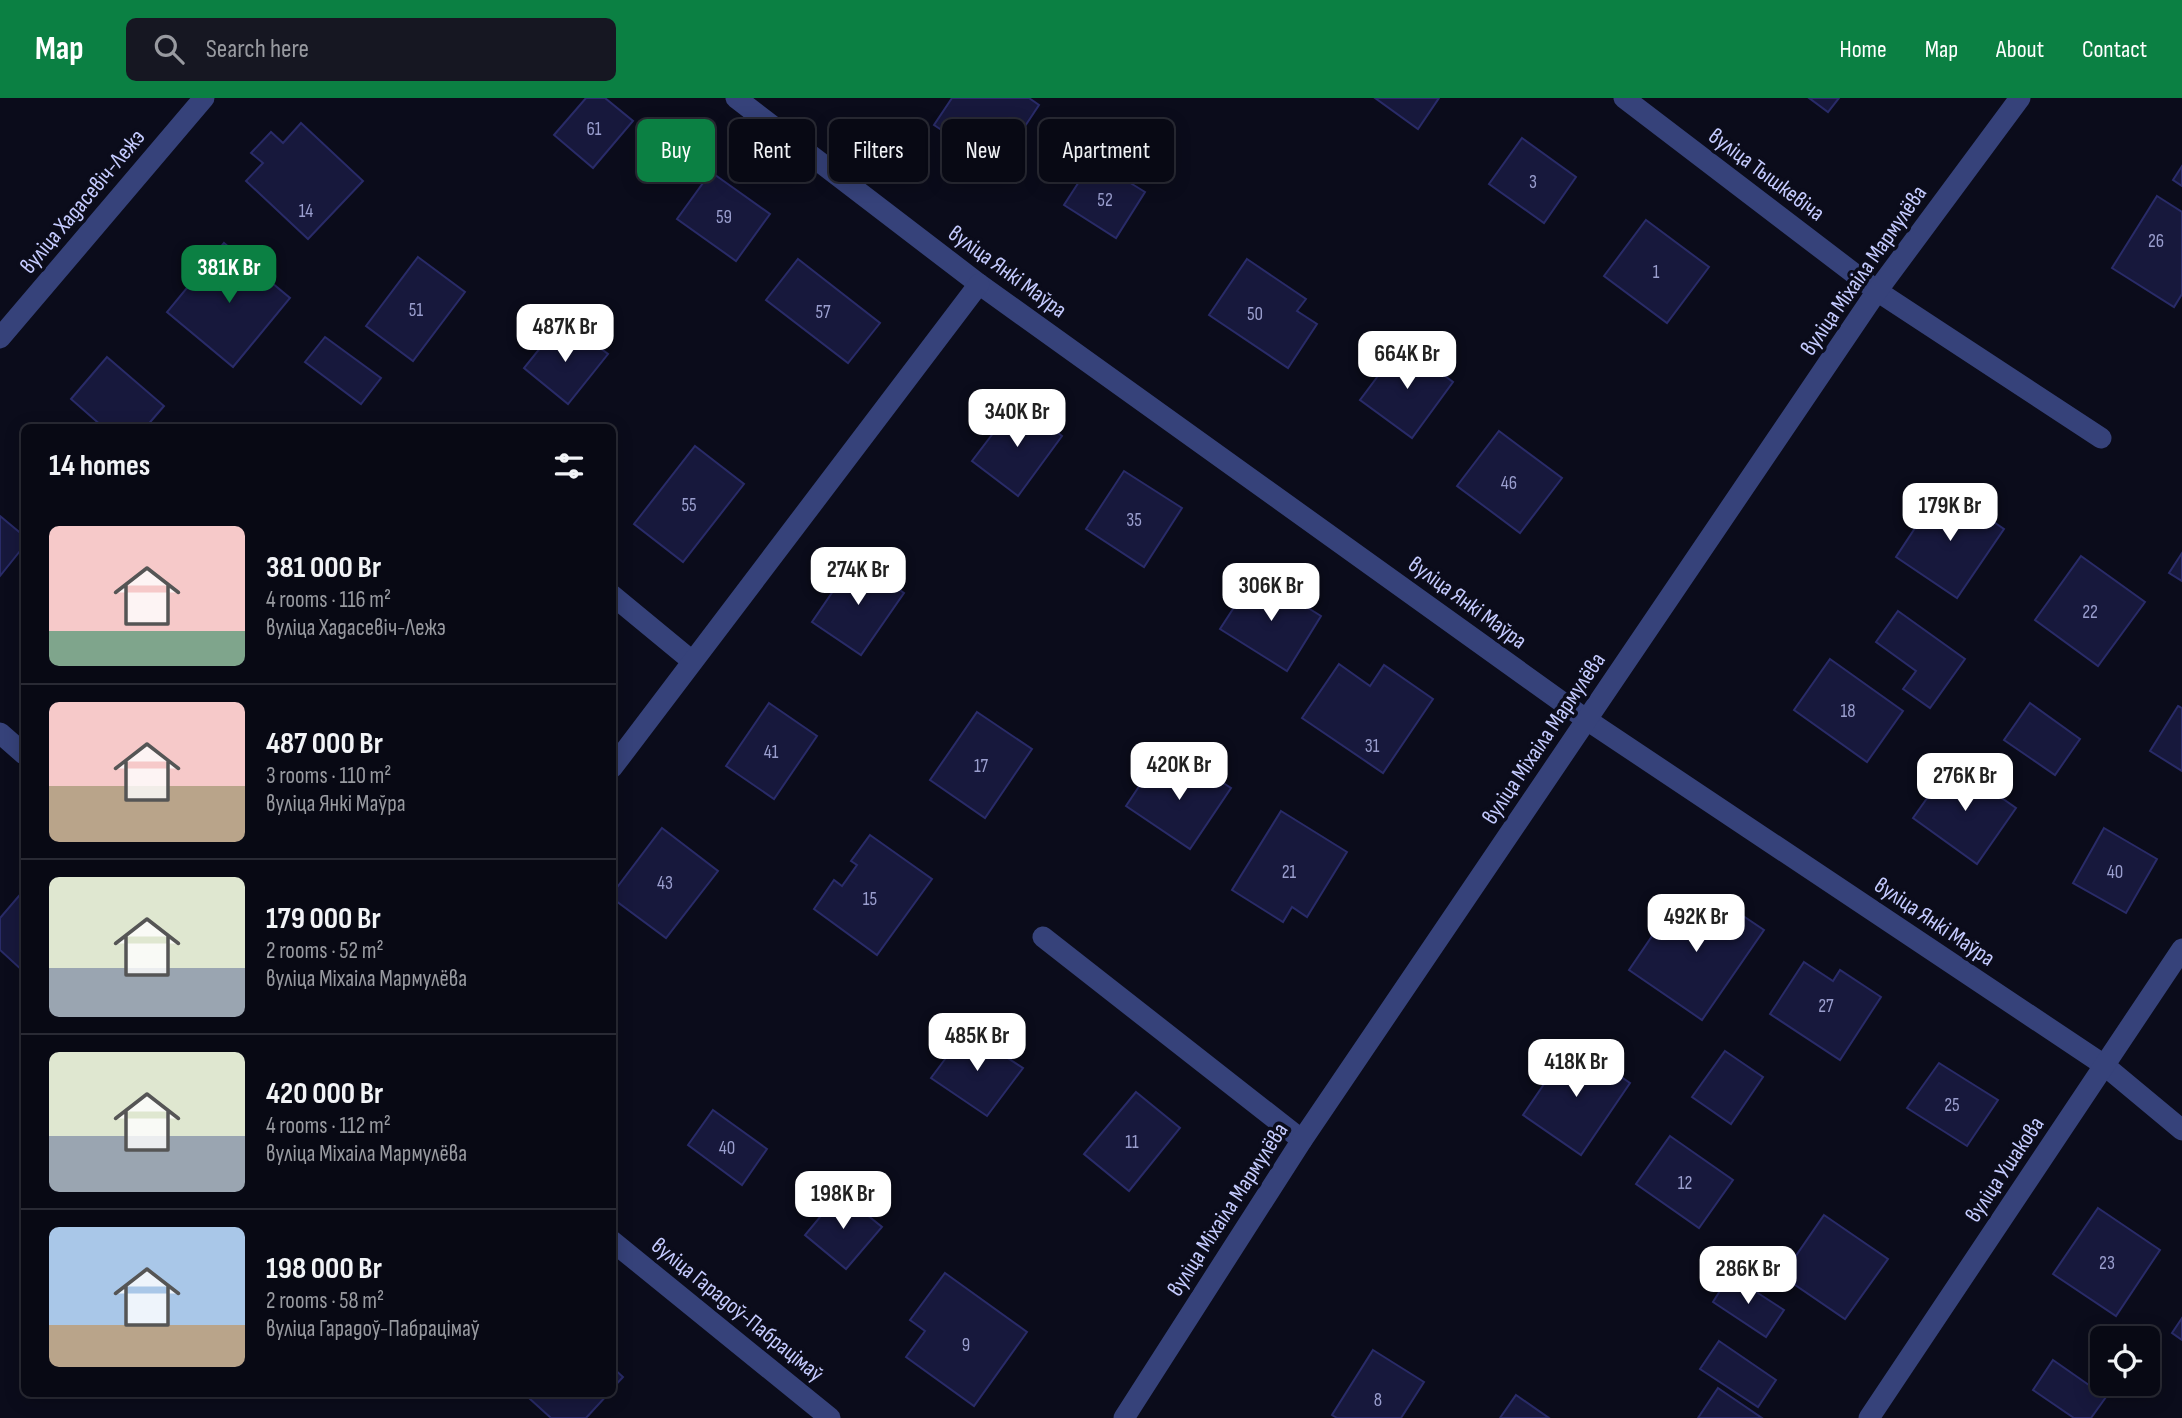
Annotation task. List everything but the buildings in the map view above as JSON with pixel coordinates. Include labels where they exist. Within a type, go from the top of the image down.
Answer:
[{"type":"street","name":"вуліца Хадасевіч-Лежэ","points":[[0,338],[204,98]]},
{"type":"street","name":"вуліца Янкі Маўра","points":[[736,98],[979,284],[1587,720],[2104,1065],[2182,1130]]},
{"type":"street","name":"вуліца Тышкевіча","points":[[1624,98],[1877,291],[2101,438]]},
{"type":"street","name":"вуліца Міхаіла Мармулёва","points":[[1125,1418],[1301,1140],[1877,291],[2020,98]]},
{"type":"street","points":[[616,763],[979,284]]},
{"type":"street","points":[[616,598],[692,661]]},
{"type":"street","points":[[0,733],[21,751]]},
{"type":"street","points":[[1043,937],[1301,1140]]},
{"type":"street","name":"вуліца Ушакова","points":[[1869,1418],[2182,949]]},
{"type":"street","name":"вуліца Гарадоў-Пабрацімаў","points":[[616,1244],[830,1418]]}]
